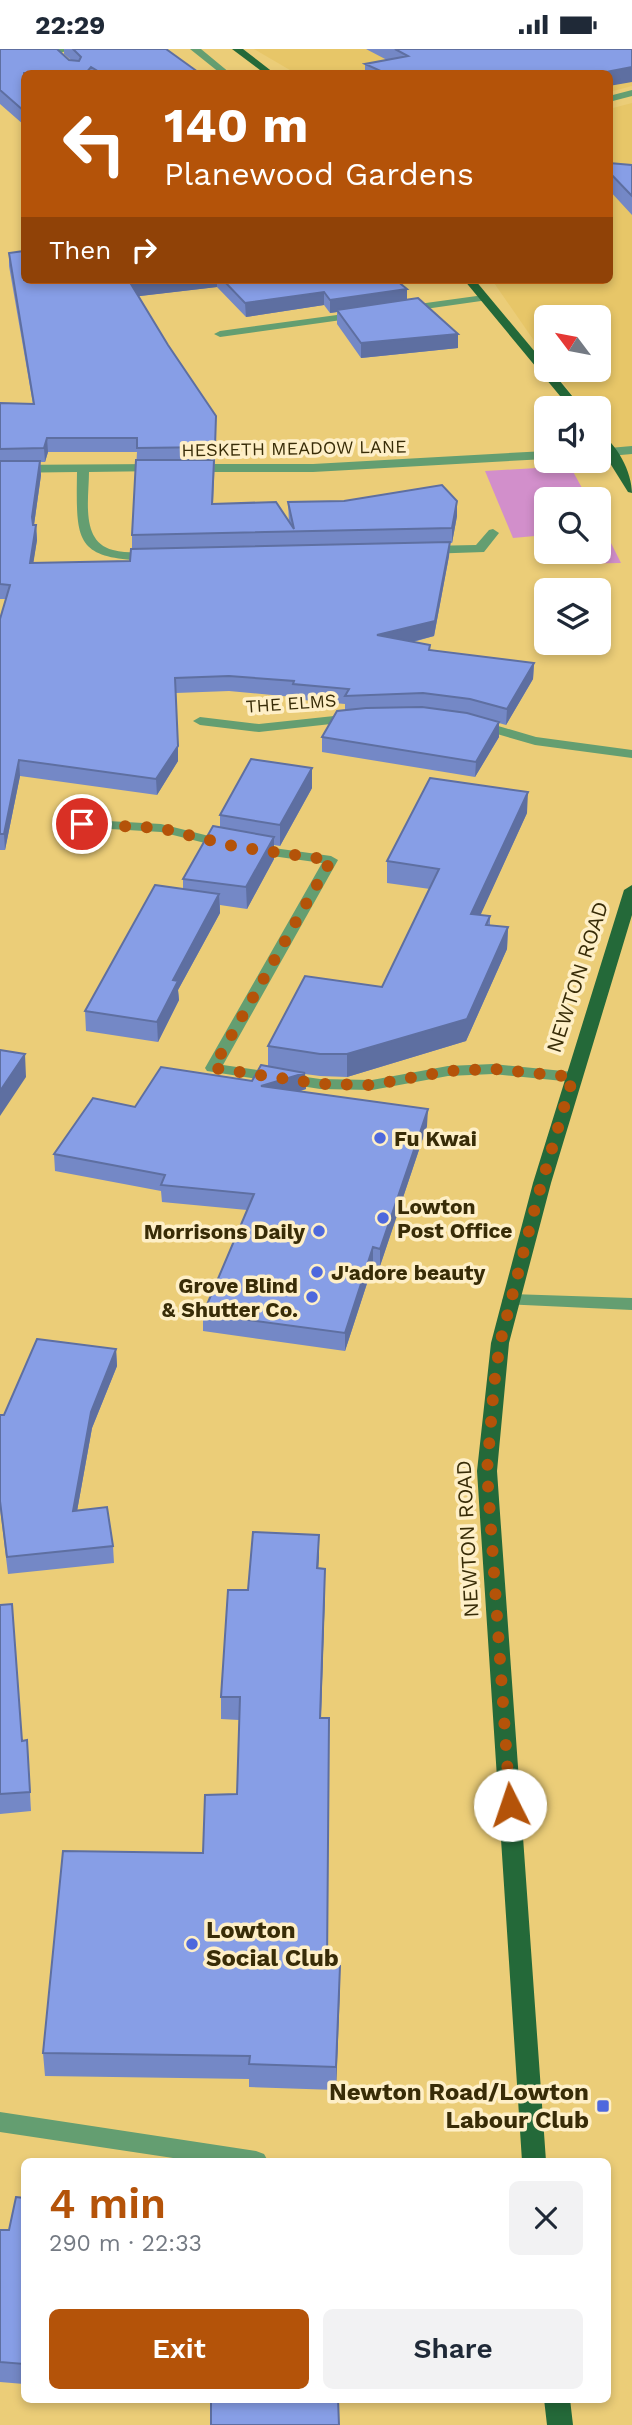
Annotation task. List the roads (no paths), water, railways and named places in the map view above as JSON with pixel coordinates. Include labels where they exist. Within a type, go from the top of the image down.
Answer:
[{"type":"main road","points":[[237,49],[265,70]]},
{"type":"main road","points":[[472,284],[566,396]]},
{"type":"main road","points":[[611,460],[632,489]]},
{"type":"main road","name":"NEWTON ROAD","points":[[534,2158],[487,1471],[500,1343],[573,1077],[632,890]]},
{"type":"main road","points":[[557,2403],[560,2425]]},
{"type":"street","points":[[48,51],[70,49]]},
{"type":"street","points":[[195,49],[221,70]]},
{"type":"street","points":[[48,51],[72,70]]},
{"type":"street","points":[[613,98],[632,93]]},
{"type":"street","points":[[389,311],[484,298]]},
{"type":"street","points":[[220,334],[376,313]]},
{"type":"street","points":[[611,452],[632,450]]},
{"type":"street","name":"HESKETH MEADOW LANE","points":[[178,468],[313,468],[534,456]]},
{"type":"street","name":"HESKETH MEADOW LANE","points":[[0,469],[164,468]]},
{"type":"street","points":[[83,469],[84,535],[94,549],[119,557],[161,557]]},
{"type":"street","points":[[411,551],[485,554],[493,533]]},
{"type":"street","name":"THE ELMS","points":[[200,721],[259,728],[366,716]]},
{"type":"street","points":[[469,721],[535,741],[632,754]]},
{"type":"street","points":[[85,802],[82,824],[160,828],[237,847],[331,860],[213,1068],[320,1084],[372,1085],[448,1071],[493,1069],[573,1077]]},
{"type":"street","points":[[511,1300],[632,1304]]},
{"type":"street","points":[[0,2122],[236,2158]]},
{"type":"place","name":"Fu Kwai","points":[[380,1138]]},
{"type":"place","name":"Lowton Post Office","points":[[383,1218]]},
{"type":"place","name":"Morrisons Daily","points":[[319,1231]]},
{"type":"place","name":"J'adore beauty","points":[[317,1272]]},
{"type":"place","name":"Grove Blind & Shutter Co.","points":[[312,1297]]},
{"type":"place","name":"Lowton Social Club","points":[[192,1944]]},
{"type":"place","name":"Newton Road/Lowton Labour Club","points":[[603,2106]]}]
